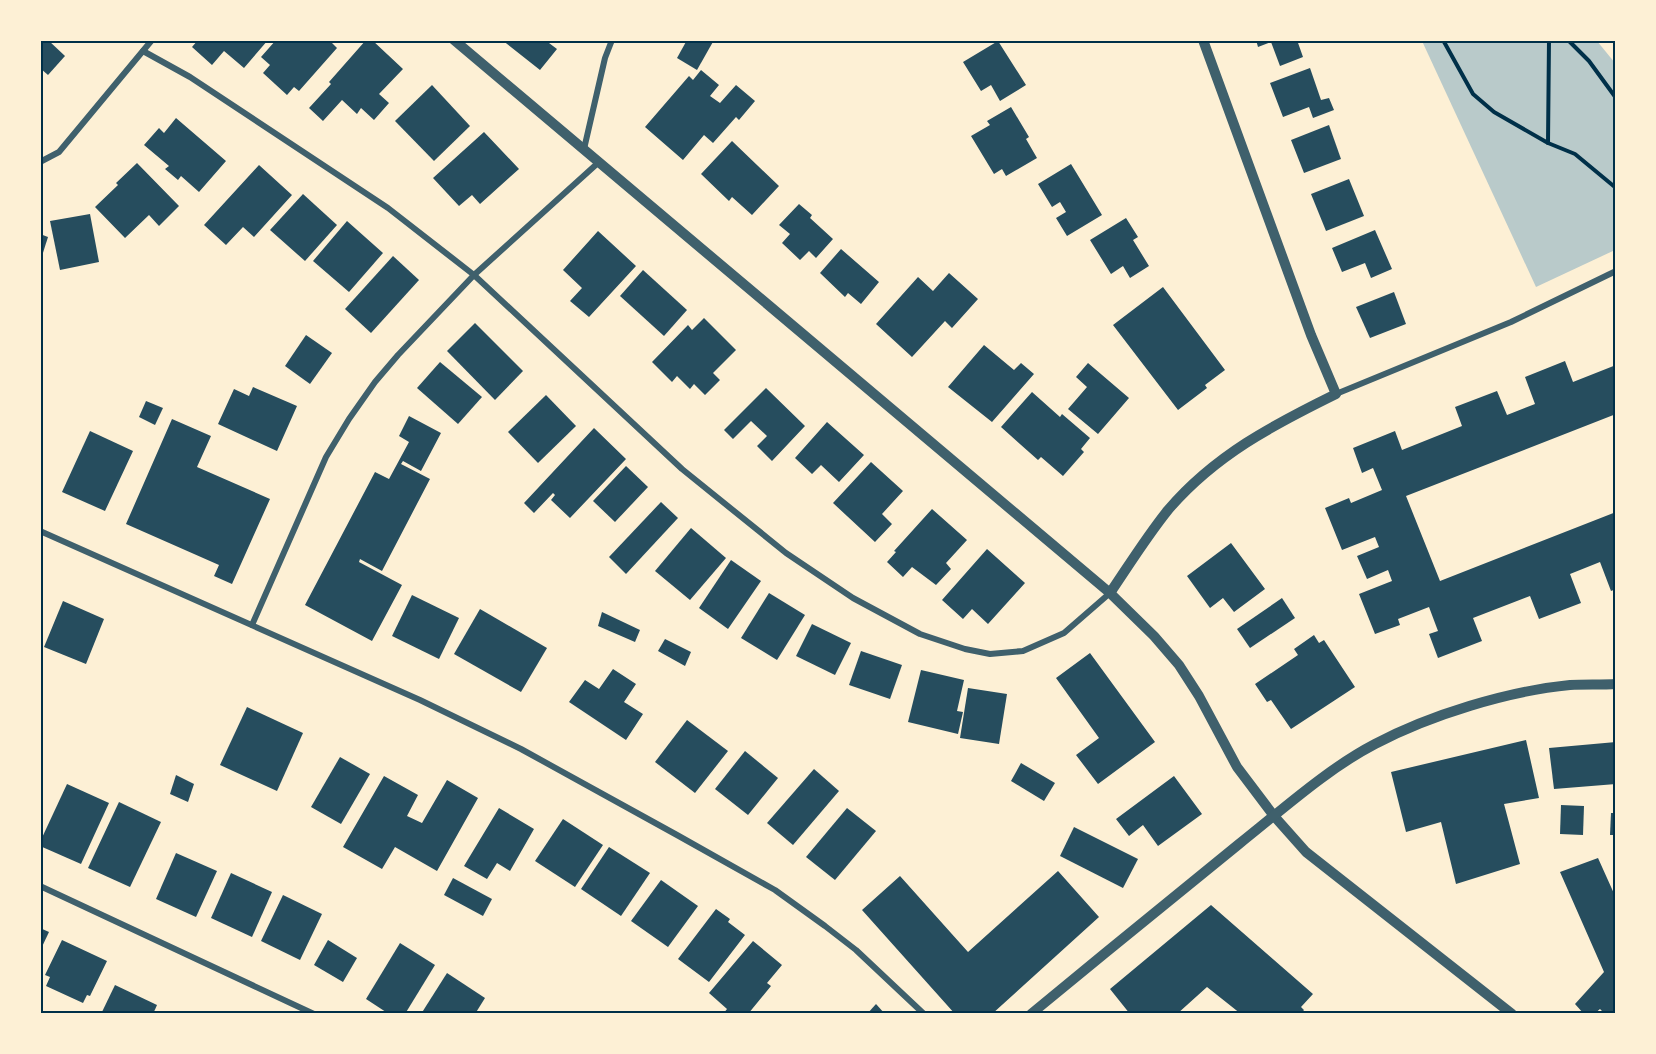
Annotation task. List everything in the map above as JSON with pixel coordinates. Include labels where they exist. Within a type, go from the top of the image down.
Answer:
[{"type":"street","points":[[40,162],[58,152],[152,40]]},
{"type":"street","points":[[454,40],[1110,593],[1154,636],[1179,665],[1199,696],[1237,767],[1274,816],[1306,852],[1512,1014]]},
{"type":"street","points":[[584,149],[605,58],[612,40]]},
{"type":"street","points":[[1203,40],[1311,335],[1336,394]]},
{"type":"street","points":[[143,51],[199,83],[378,201],[474,275],[682,469],[786,553],[853,598],[920,634],[965,649],[990,654],[1023,651],[1064,633],[1110,593],[1168,510],[1199,479],[1240,444],[1336,394],[1511,322],[1616,272]]},
{"type":"street","points":[[252,625],[326,457],[375,382],[474,275],[599,162]]},
{"type":"street","points":[[40,531],[420,700],[521,749],[775,890],[856,950],[924,1014]]},
{"type":"street","points":[[1031,1014],[1274,816],[1344,763],[1374,744],[1455,710],[1527,692],[1570,685],[1616,684]]},
{"type":"street","points":[[40,886],[314,1014]]},
{"type":"path","points":[[1443,40],[1473,94],[1494,112],[1548,143],[1575,154],[1616,188]]},
{"type":"path","points":[[1548,143],[1549,40]]},
{"type":"path","points":[[1568,40],[1589,61],[1616,98]]},
{"type":"shaded area","points":[[1422,41],[1597,41],[1615,63],[1615,250],[1536,287]]},
{"type":"building","points":[[40,40],[48,40],[65,56],[48,75],[40,68]]},
{"type":"building","points":[[198,40],[268,40],[244,68],[224,51],[212,65],[192,47]]},
{"type":"building","points":[[276,40],[329,40],[337,48],[299,91],[294,87],[287,95],[263,73],[270,65],[261,57]]},
{"type":"building","points":[[366,40],[372,40],[403,69],[379,94],[389,103],[374,120],[361,108],[357,114],[342,100],[323,121],[309,108]]},
{"type":"building","points":[[502,40],[551,40],[549,43],[557,49],[540,70]]},
{"type":"building","points":[[687,40],[714,40],[697,70],[677,58]]},
{"type":"building","points":[[1256,40],[1297,40],[1303,57],[1280,66],[1271,42],[1258,47]]},
{"type":"building","points":[[998,41],[1026,85],[1000,101],[991,85],[981,91],[963,62]]},
{"type":"building","points":[[1310,68],[1321,100],[1329,98],[1334,110],[1313,118],[1309,107],[1283,117],[1270,83]]},
{"type":"building","points":[[701,70],[719,85],[710,96],[720,103],[736,85],[755,101],[739,120],[736,117],[713,143],[704,135],[683,160],[645,127],[689,76],[693,80]]},
{"type":"building","points":[[432,85],[470,126],[434,161],[395,121]]},
{"type":"building","points":[[1011,107],[1029,137],[1026,139],[1037,158],[1006,176],[1002,169],[994,174],[971,136],[990,125],[987,121]]},
{"type":"building","points":[[176,118],[226,161],[199,192],[181,176],[178,180],[165,169],[169,166],[144,145],[159,128],[164,133]]},
{"type":"building","points":[[1329,125],[1341,159],[1304,173],[1291,140]]},
{"type":"building","points":[[484,132],[519,169],[480,204],[472,195],[459,206],[433,178]]},
{"type":"building","points":[[732,141],[779,186],[752,215],[732,197],[729,201],[701,174]]},
{"type":"building","points":[[137,163],[179,206],[159,226],[149,215],[125,238],[95,207]]},
{"type":"building","points":[[1071,164],[1102,215],[1067,236],[1056,218],[1066,212],[1060,202],[1052,207],[1038,184]]},
{"type":"building","points":[[259,165],[292,195],[254,237],[243,227],[226,245],[204,225]]},
{"type":"building","points":[[1349,179],[1364,216],[1326,231],[1311,194]]},
{"type":"building","points":[[303,194],[337,225],[305,261],[270,230]]},
{"type":"building","points":[[799,204],[812,215],[810,218],[833,239],[816,258],[809,251],[800,260],[782,243],[790,234],[779,225]]},
{"type":"building","points":[[90,214],[99,262],[60,270],[50,221]]},
{"type":"building","points":[[1126,218],[1138,237],[1133,240],[1149,266],[1130,278],[1123,266],[1111,274],[1090,240]]},
{"type":"building","points":[[347,221],[383,253],[349,292],[313,261]]},
{"type":"building","points":[[1375,230],[1392,269],[1371,278],[1365,263],[1342,272],[1332,248]]},
{"type":"building","points":[[598,231],[636,266],[589,317],[570,301],[582,288],[563,270]]},
{"type":"building","points":[[40,234],[48,237],[41,259],[40,259]]},
{"type":"building","points":[[841,249],[879,282],[861,304],[848,293],[845,297],[820,273]]},
{"type":"building","points":[[393,256],[419,280],[371,333],[345,309]]},
{"type":"building","points":[[643,270],[687,310],[664,336],[620,296]]},
{"type":"building","points":[[949,273],[978,299],[952,328],[945,321],[912,357],[876,324],[918,277],[933,291]]},
{"type":"building","points":[[1163,287],[1225,370],[1205,385],[1207,388],[1178,410],[1113,325]]},
{"type":"building","points":[[1394,292],[1406,324],[1370,338],[1356,307]]},
{"type":"building","points":[[704,318],[736,350],[713,373],[720,380],[705,395],[694,384],[690,389],[677,376],[672,382],[652,362],[688,325],[692,330]]},
{"type":"building","points":[[475,323],[523,371],[495,400],[447,351]]},
{"type":"building","points":[[306,335],[332,353],[310,384],[285,366]]},
{"type":"building","points":[[984,345],[1014,370],[1021,363],[1034,374],[992,422],[948,387]]},
{"type":"building","points":[[1565,361],[1573,382],[1616,365],[1616,414],[1406,496],[1440,581],[1616,512],[1616,589],[1611,591],[1600,562],[1570,574],[1581,603],[1539,619],[1530,596],[1473,618],[1482,641],[1438,658],[1429,634],[1438,631],[1429,607],[1398,619],[1400,625],[1375,634],[1359,594],[1392,581],[1388,570],[1367,579],[1357,556],[1379,547],[1375,537],[1342,550],[1325,508],[1349,498],[1351,503],[1382,490],[1373,468],[1362,473],[1353,448],[1395,431],[1402,450],[1462,426],[1455,407],[1497,391],[1507,415],[1535,404],[1525,377]]},
{"type":"building","points":[[440,362],[482,397],[458,424],[417,388]]},
{"type":"building","points":[[1088,363],[1129,398],[1098,434],[1068,409],[1087,387],[1076,377]]},
{"type":"building","points":[[253,387],[297,406],[277,451],[218,424],[234,389],[249,396]]},
{"type":"building","points":[[766,388],[805,426],[772,461],[757,446],[767,436],[751,421],[733,439],[724,430]]},
{"type":"building","points":[[1032,392],[1060,417],[1062,414],[1090,438],[1081,449],[1084,452],[1063,476],[1041,457],[1038,460],[1001,427]]},
{"type":"building","points":[[546,395],[576,426],[538,463],[508,432]]},
{"type":"building","points":[[146,401],[163,408],[155,425],[139,417]]},
{"type":"building","points":[[409,416],[441,433],[421,471],[403,461],[401,464],[430,479],[382,571],[360,559],[359,562],[402,585],[372,641],[305,605],[375,472],[389,479],[409,442],[399,436]]},
{"type":"building","points":[[172,419],[211,436],[197,467],[270,499],[232,584],[214,576],[219,565],[126,524]]},
{"type":"building","points":[[827,422],[864,455],[839,482],[821,465],[812,474],[795,458]]},
{"type":"building","points":[[594,428],[626,459],[570,518],[551,500],[555,495],[553,493],[534,513],[524,503]]},
{"type":"building","points":[[90,431],[133,451],[105,511],[62,492]]},
{"type":"building","points":[[871,462],[903,491],[882,514],[892,524],[875,542],[833,503]]},
{"type":"building","points":[[626,466],[648,487],[615,522],[593,501]]},
{"type":"building","points":[[661,502],[678,518],[626,574],[609,557]]},
{"type":"building","points":[[932,509],[967,540],[946,563],[951,569],[936,585],[912,567],[903,577],[887,562]]},
{"type":"building","points":[[691,528],[726,558],[690,600],[655,571]]},
{"type":"building","points":[[1231,543],[1265,589],[1234,612],[1223,598],[1210,608],[1187,576]]},
{"type":"building","points":[[987,549],[1025,583],[988,624],[972,609],[963,619],[942,600]]},
{"type":"building","points":[[731,560],[761,581],[728,629],[699,608]]},
{"type":"building","points":[[769,593],[805,615],[777,660],[741,638]]},
{"type":"building","points":[[412,595],[459,618],[439,659],[392,636]]},
{"type":"building","points":[[1282,598],[1295,618],[1250,648],[1237,629]]},
{"type":"building","points":[[63,601],[104,619],[86,664],[44,647]]},
{"type":"building","points":[[480,609],[547,648],[521,692],[454,654]]},
{"type":"building","points":[[602,612],[640,630],[635,642],[598,626]]},
{"type":"building","points":[[812,624],[851,643],[835,675],[796,656]]},
{"type":"building","points":[[1314,635],[1319,643],[1324,640],[1355,687],[1291,729],[1271,700],[1267,702],[1255,684],[1298,655],[1294,649]]},
{"type":"building","points":[[665,639],[691,652],[685,666],[658,651]]},
{"type":"building","points":[[861,651],[902,665],[890,699],[849,685]]},
{"type":"building","points":[[1090,653],[1155,742],[1098,784],[1076,755],[1099,738],[1056,678]]},
{"type":"building","points":[[613,669],[636,684],[624,702],[643,714],[626,740],[569,702],[585,680],[599,689]]},
{"type":"building","points":[[921,670],[964,680],[957,711],[963,712],[958,734],[908,722]]},
{"type":"building","points":[[968,688],[1007,694],[999,744],[960,738]]},
{"type":"building","points":[[247,707],[303,733],[277,791],[220,765]]},
{"type":"building","points":[[687,720],[728,751],[695,793],[655,762]]},
{"type":"building","points":[[1526,740],[1539,798],[1504,804],[1520,864],[1456,884],[1441,822],[1406,832],[1391,772]]},
{"type":"building","points":[[1616,742],[1616,784],[1554,789],[1549,748]]},
{"type":"building","points":[[745,751],[778,778],[748,815],[715,789]]},
{"type":"building","points":[[340,757],[370,774],[341,824],[311,807]]},
{"type":"building","points":[[1021,763],[1055,783],[1044,801],[1011,781]]},
{"type":"building","points":[[814,769],[839,791],[793,845],[767,823]]},
{"type":"building","points":[[176,775],[194,784],[188,802],[170,794]]},
{"type":"building","points":[[384,776],[418,795],[407,816],[422,823],[447,780],[478,798],[437,871],[395,847],[382,869],[343,847]]},
{"type":"building","points":[[1174,776],[1202,814],[1158,846],[1143,825],[1129,836],[1116,819]]},
{"type":"building","points":[[67,784],[109,803],[81,864],[40,846]]},
{"type":"building","points":[[119,802],[161,822],[130,887],[88,868]]},
{"type":"building","points":[[1561,805],[1584,806],[1583,835],[1560,834]]},
{"type":"building","points":[[499,808],[534,829],[510,871],[497,863],[487,879],[464,866]]},
{"type":"building","points":[[847,808],[876,831],[835,880],[806,857]]},
{"type":"building","points":[[1611,813],[1616,813],[1616,835],[1610,835]]},
{"type":"building","points":[[563,819],[603,845],[575,887],[535,861]]},
{"type":"building","points":[[1074,827],[1138,859],[1123,888],[1060,856]]},
{"type":"building","points":[[609,847],[650,873],[621,916],[581,889]]},
{"type":"building","points":[[176,853],[217,871],[196,917],[156,899]]},
{"type":"building","points":[[1598,858],[1616,898],[1616,1014],[1605,1014],[1600,1009],[1594,1014],[1584,1014],[1575,1004],[1604,972],[1560,872]]},
{"type":"building","points":[[1058,871],[1099,917],[992,1014],[955,1014],[862,910],[900,876],[968,952]]},
{"type":"building","points":[[231,873],[272,892],[252,937],[211,918]]},
{"type":"building","points":[[453,878],[492,899],[483,916],[444,895]]},
{"type":"building","points":[[661,880],[698,906],[668,947],[631,921]]},
{"type":"building","points":[[283,895],[322,914],[300,960],[261,941]]},
{"type":"building","points":[[1211,905],[1313,994],[1301,1007],[1304,1010],[1301,1014],[1241,1014],[1207,987],[1177,1014],[1130,1014],[1110,989]]},
{"type":"building","points":[[716,909],[730,919],[728,922],[745,935],[709,982],[678,959]]},
{"type":"building","points":[[40,928],[49,932],[40,951]]},
{"type":"building","points":[[62,940],[107,961],[90,996],[87,995],[83,1003],[46,986],[50,977],[45,975]]},
{"type":"building","points":[[328,940],[357,958],[343,982],[314,965]]},
{"type":"building","points":[[753,941],[782,965],[767,983],[771,986],[748,1014],[723,1014],[727,1009],[709,993]]},
{"type":"building","points":[[400,943],[435,965],[405,1014],[389,1014],[366,999]]},
{"type":"building","points":[[447,973],[485,998],[475,1014],[421,1014]]},
{"type":"building","points":[[115,985],[157,1005],[153,1014],[101,1014]]},
{"type":"building","points":[[876,1004],[885,1014],[867,1014]]}]
